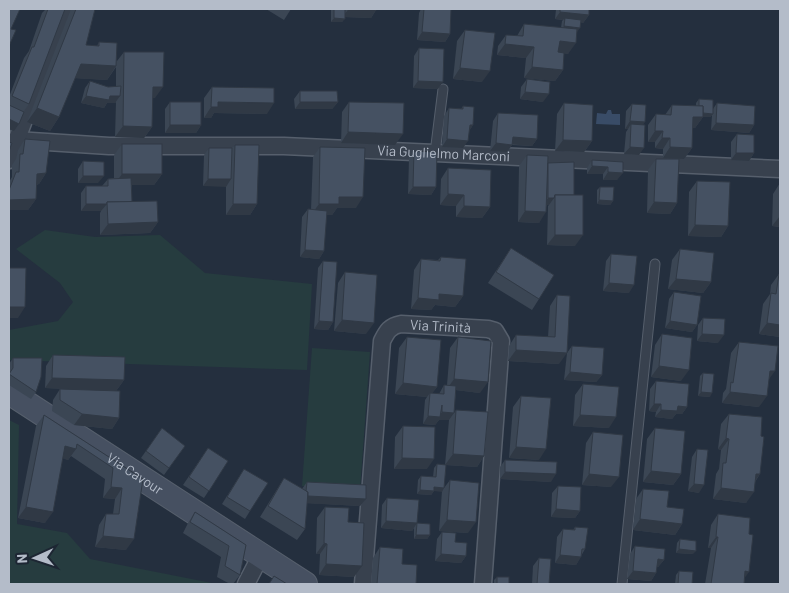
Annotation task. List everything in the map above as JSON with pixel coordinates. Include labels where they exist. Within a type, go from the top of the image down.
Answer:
[{"type":"street","points":[[9,160],[66,9]]},
{"type":"street","name":"Via Guglielmo Marconi","points":[[16,140],[109,146],[284,146],[780,169]]},
{"type":"street","name":"Via Trinità","points":[[362,584],[382,341],[387,330],[401,324],[488,329],[495,331],[501,340],[483,584]]},
{"type":"street","name":"Via Cavour","points":[[9,392],[261,555]]},
{"type":"street","points":[[246,584],[261,555],[305,584]]},
{"type":"lane","points":[[435,153],[444,89]]},
{"type":"lane","points":[[622,584],[654,264]]},
{"type":"green space","points":[[45,230],[95,237],[160,235],[205,273],[312,284],[307,370],[9,361],[9,330],[58,321],[73,302],[60,283],[16,249]]},
{"type":"green space","points":[[312,348],[370,352],[360,490],[302,486]]},
{"type":"green space","points":[[9,420],[19,425],[17,524],[67,533],[90,559],[217,584],[9,584]]},
{"type":"water","points":[[608,110],[611,110],[612,114],[620,114],[620,125],[596,124],[597,113],[606,114]]},
{"type":"building","points":[[9,9],[20,9],[11,29],[16,30],[9,46]]},
{"type":"building","points":[[48,9],[65,9],[29,104],[12,96],[32,47],[34,47]]},
{"type":"building","points":[[76,9],[95,9],[86,45],[99,46],[99,42],[117,43],[116,66],[81,64],[59,117],[37,108]]},
{"type":"building","points":[[334,9],[345,9],[345,19],[334,18]]},
{"type":"building","points":[[376,9],[376,10],[348,10]]},
{"type":"building","points":[[424,9],[451,9],[450,34],[422,32]]},
{"type":"building","points":[[560,9],[589,9],[589,15],[560,12]]},
{"type":"building","points":[[565,18],[581,20],[580,28],[564,26]]},
{"type":"building","points":[[524,24],[577,29],[576,43],[560,41],[558,52],[564,53],[563,70],[532,67],[534,47],[505,44],[506,35],[523,36]]},
{"type":"building","points":[[465,30],[495,33],[490,71],[460,68]]},
{"type":"building","points":[[419,48],[444,49],[443,82],[418,81]]},
{"type":"building","points":[[124,52],[164,52],[163,87],[153,87],[152,127],[123,126]]},
{"type":"building","points":[[527,79],[550,82],[549,94],[525,92]]},
{"type":"building","points":[[90,81],[108,87],[121,86],[120,96],[110,96],[109,100],[86,96]]},
{"type":"building","points":[[212,87],[274,88],[274,103],[218,102],[218,107],[211,107]]},
{"type":"building","points":[[300,91],[337,91],[338,102],[300,102]]},
{"type":"building","points":[[699,99],[713,100],[713,114],[703,113],[703,106],[699,106]]},
{"type":"building","points":[[170,102],[201,102],[201,125],[170,125]]},
{"type":"building","points":[[349,102],[404,103],[403,134],[348,132]]},
{"type":"building","points":[[564,103],[593,105],[592,141],[563,140]]},
{"type":"building","points":[[717,103],[755,106],[754,125],[716,123]]},
{"type":"building","points":[[632,104],[646,105],[645,122],[630,121]]},
{"type":"building","points":[[9,105],[24,112],[19,124],[9,119]]},
{"type":"building","points":[[672,105],[703,106],[703,117],[693,117],[692,148],[670,147],[670,138],[662,138],[663,131],[655,131],[656,114],[671,115]]},
{"type":"building","points":[[463,106],[474,107],[473,125],[470,125],[468,141],[447,139],[449,108],[463,109]]},
{"type":"building","points":[[498,113],[538,115],[537,139],[513,137],[512,145],[496,143]]},
{"type":"building","points":[[631,124],[645,125],[644,148],[630,147]]},
{"type":"building","points":[[737,134],[754,135],[754,153],[736,153]]},
{"type":"building","points":[[25,139],[50,141],[46,173],[37,174],[36,199],[9,200],[9,190],[16,172],[19,172],[20,154],[23,154]]},
{"type":"building","points":[[122,144],[162,144],[162,174],[122,174]]},
{"type":"building","points":[[235,145],[259,145],[257,204],[233,204]]},
{"type":"building","points":[[320,147],[365,148],[363,197],[339,197],[339,204],[319,204]]},
{"type":"building","points":[[209,148],[232,148],[231,179],[208,179]]},
{"type":"building","points":[[414,151],[437,152],[436,187],[413,187]]},
{"type":"building","points":[[527,155],[548,156],[546,212],[525,211]]},
{"type":"building","points":[[656,159],[679,159],[677,203],[654,202]]},
{"type":"building","points":[[592,160],[623,162],[623,173],[608,172],[608,167],[592,166]]},
{"type":"building","points":[[83,161],[104,162],[104,176],[83,176]]},
{"type":"building","points":[[574,162],[574,195],[555,195],[554,198],[548,198],[548,163]]},
{"type":"building","points":[[448,168],[491,170],[490,207],[464,206],[464,195],[448,194]]},
{"type":"building","points":[[131,178],[132,202],[86,204],[86,186],[108,186],[108,179]]},
{"type":"building","points":[[697,181],[730,182],[728,226],[695,225]]},
{"type":"building","points":[[600,187],[614,187],[613,201],[599,200]]},
{"type":"building","points":[[555,195],[583,195],[583,235],[555,235]]},
{"type":"building","points":[[157,201],[158,222],[108,224],[107,202]]},
{"type":"building","points":[[308,209],[327,211],[324,251],[305,250]]},
{"type":"building","points":[[511,248],[554,275],[539,299],[496,272]]},
{"type":"building","points":[[680,249],[714,253],[711,282],[676,279]]},
{"type":"building","points":[[611,254],[637,256],[634,285],[609,283]]},
{"type":"building","points":[[441,257],[466,259],[463,296],[439,294],[439,300],[418,298],[421,259],[440,261]]},
{"type":"building","points":[[323,261],[337,262],[333,322],[319,321]]},
{"type":"building","points":[[9,268],[26,268],[25,307],[9,307]]},
{"type":"building","points":[[345,272],[377,275],[374,323],[342,320]]},
{"type":"building","points":[[779,274],[780,325],[767,323],[771,293],[776,294]]},
{"type":"building","points":[[674,292],[701,296],[697,325],[670,321]]},
{"type":"building","points":[[557,295],[570,296],[567,353],[516,350],[516,335],[555,337]]},
{"type":"building","points":[[703,318],[725,319],[724,335],[702,334]]},
{"type":"building","points":[[662,334],[692,338],[689,370],[659,366]]},
{"type":"building","points":[[407,337],[441,340],[437,387],[403,383]]},
{"type":"building","points":[[458,337],[491,341],[488,382],[454,379]]},
{"type":"building","points":[[739,342],[778,346],[775,371],[770,371],[767,396],[730,392]]},
{"type":"building","points":[[572,346],[604,348],[602,375],[570,372]]},
{"type":"building","points":[[53,355],[125,357],[124,380],[52,378]]},
{"type":"building","points":[[13,358],[42,358],[41,377],[36,392],[9,374],[13,368]]},
{"type":"building","points":[[703,373],[714,374],[712,393],[701,392]]},
{"type":"building","points":[[656,381],[689,384],[687,407],[678,406],[677,411],[661,410],[661,404],[654,404]]},
{"type":"building","points":[[583,384],[619,387],[616,417],[580,415]]},
{"type":"building","points":[[444,385],[456,386],[454,413],[442,412],[442,405],[440,417],[428,416],[430,393],[444,394]]},
{"type":"building","points":[[60,389],[120,391],[119,418],[82,414],[60,400]]},
{"type":"building","points":[[521,396],[551,398],[546,449],[516,447]]},
{"type":"building","points":[[456,410],[488,412],[484,456],[453,454]]},
{"type":"building","points":[[729,414],[762,417],[761,436],[764,437],[760,474],[756,474],[754,492],[721,488],[723,463],[726,463],[729,439],[726,438]]},
{"type":"building","points":[[44,415],[143,479],[134,539],[103,536],[106,514],[119,514],[122,488],[111,487],[113,468],[77,444],[76,449],[65,446],[53,512],[26,507]]},
{"type":"building","points":[[403,426],[435,427],[434,459],[402,458]]},
{"type":"building","points":[[162,428],[185,446],[169,468],[146,451]]},
{"type":"building","points":[[655,428],[685,431],[681,474],[651,471]]},
{"type":"building","points":[[593,432],[623,435],[619,477],[589,474]]},
{"type":"building","points":[[208,448],[228,461],[209,491],[189,477]]},
{"type":"building","points":[[697,449],[708,450],[704,485],[694,484]]},
{"type":"building","points":[[505,460],[557,462],[556,474],[505,472]]},
{"type":"building","points":[[437,464],[446,465],[444,488],[434,487],[434,491],[420,490],[421,476],[436,477]]},
{"type":"building","points":[[244,469],[268,483],[250,511],[227,497]]},
{"type":"building","points":[[284,478],[308,492],[305,529],[268,506]]},
{"type":"building","points":[[450,480],[479,483],[476,522],[447,520]]},
{"type":"building","points":[[307,482],[366,485],[366,499],[308,496],[306,491]]},
{"type":"building","points":[[558,486],[581,487],[580,511],[556,509]]},
{"type":"building","points":[[643,489],[669,491],[667,507],[684,509],[682,524],[640,519]]},
{"type":"building","points":[[387,498],[419,500],[417,523],[386,521]]},
{"type":"building","points":[[325,507],[349,508],[348,522],[364,523],[362,566],[326,564],[327,544],[324,543]]},
{"type":"building","points":[[195,512],[246,545],[240,575],[225,566],[229,546],[190,522]]},
{"type":"building","points":[[718,514],[750,518],[749,534],[753,535],[749,572],[745,571],[744,584],[711,584],[718,537],[716,537]]},
{"type":"building","points":[[417,523],[430,524],[430,535],[416,535]]},
{"type":"building","points":[[575,527],[588,528],[585,549],[582,549],[581,557],[560,555],[563,529],[575,530]]},
{"type":"building","points":[[442,532],[456,533],[455,542],[467,543],[466,556],[441,554]]},
{"type":"building","points":[[680,539],[696,541],[696,551],[679,549]]},
{"type":"building","points":[[635,546],[665,549],[664,560],[658,559],[656,573],[633,571]]},
{"type":"building","points":[[380,547],[403,549],[402,564],[417,565],[416,584],[377,584]]},
{"type":"building","points":[[539,558],[551,559],[549,584],[537,584]]},
{"type":"building","points":[[679,571],[693,572],[692,584],[678,584]]},
{"type":"building","points":[[274,576],[287,584],[269,584]]},
{"type":"building","points":[[497,577],[509,577],[509,584],[497,584]]}]
